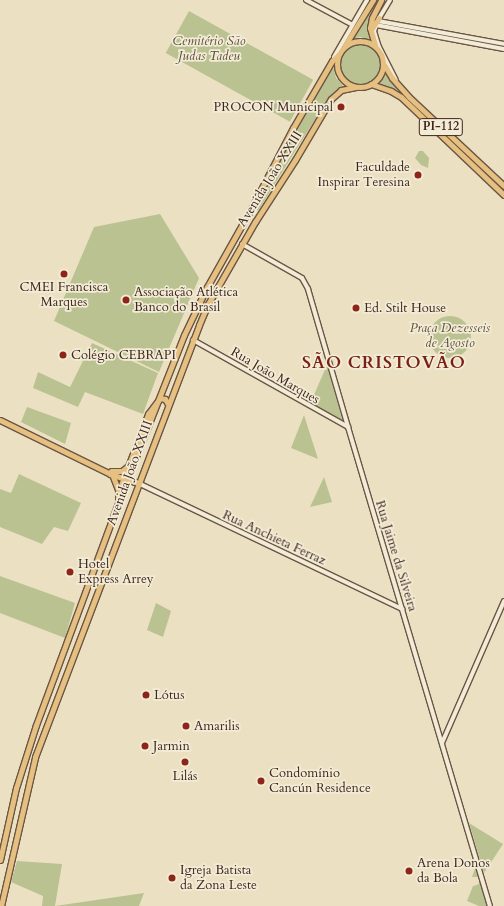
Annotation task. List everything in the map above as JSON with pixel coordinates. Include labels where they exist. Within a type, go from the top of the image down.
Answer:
[{"type":"main road","name":"Avenida João XXIII","points":[[0,860],[16,788],[30,740],[99,558],[118,506],[126,478],[160,398],[184,335],[199,304],[252,208],[292,128],[332,61],[373,0]]},
{"type":"main road","points":[[376,47],[359,40],[351,42],[340,51],[337,65],[339,74],[347,83],[356,87],[371,84],[380,75],[383,63],[380,52],[371,37],[370,28],[372,18],[381,0]]},
{"type":"main road","points":[[346,36],[367,10]]},
{"type":"main road","points":[[371,37],[373,26],[377,21]]},
{"type":"main road","name":"PI-112","points":[[383,63],[388,74],[402,89],[504,186]]},
{"type":"main road","name":"PI-112","points":[[371,84],[400,97],[504,195]]},
{"type":"main road","name":"Avenida João XXIII","points":[[0,906],[35,757],[172,393],[208,304],[260,213],[336,93],[356,87]]},
{"type":"main road","points":[[321,117],[341,94],[357,89],[382,88]]},
{"type":"main road","points":[[252,208],[260,213]]},
{"type":"main road","points":[[247,216],[252,218],[255,222]]},
{"type":"main road","points":[[164,388],[167,392],[172,393]]},
{"type":"main road","points":[[118,493],[126,478],[128,466],[148,414],[160,398],[165,399],[168,404]]},
{"type":"main road","points":[[0,416],[113,473],[122,471],[128,466]]},
{"type":"main road","points":[[0,420],[113,473],[138,483]]},
{"type":"main road","points":[[113,473],[117,483],[118,506]]},
{"type":"main road","points":[[99,558],[103,562],[109,561]]},
{"type":"main road","points":[[95,568],[101,569],[104,572]]},
{"type":"main road","points":[[42,706],[39,725],[42,728],[46,726]]},
{"type":"main road","points":[[30,740],[35,738],[37,740],[35,757]]},
{"type":"street","points":[[306,0],[351,24]]},
{"type":"street","name":"Avenida João XXIII","points":[[332,61],[351,24],[367,0]]},
{"type":"street","points":[[390,0],[377,21],[375,33],[379,47],[402,89]]},
{"type":"street","points":[[377,21],[504,44]]},
{"type":"street","points":[[377,21],[504,49]]},
{"type":"street","name":"Rua Jaime da Silveira","points":[[242,244],[305,282],[490,906]]},
{"type":"street","name":"Rua João Marques","points":[[193,340],[348,427]]},
{"type":"street","name":"Rua Anchieta Ferraz","points":[[138,483],[277,551],[402,609]]},
{"type":"street","points":[[442,744],[504,601]]},
{"type":"green space","points":[[377,0],[379,0],[368,24],[370,40],[360,37],[349,40]]},
{"type":"green space","name":"Cemitério São Judas Tadeu","points":[[189,11],[313,80],[290,122],[166,53]]},
{"type":"green space","points":[[360,44],[368,46],[374,50],[378,56],[380,64],[378,72],[374,78],[368,82],[360,84],[352,82],[346,78],[342,72],[340,64],[342,56],[346,50],[352,46]]},
{"type":"green space","points":[[333,66],[336,78],[344,87],[339,88],[329,97],[258,211],[255,208],[256,203]]},
{"type":"green space","points":[[384,71],[395,85],[398,90],[376,83]]},
{"type":"green space","points":[[419,151],[423,151],[429,158],[428,168],[421,165],[415,158]]},
{"type":"green space","name":"Associação Atlética Banco do Brasil","points":[[160,214],[199,278],[159,372],[54,321],[94,227]]},
{"type":"green space","name":"Praça Dezesseis de Agosto","points":[[450,316],[465,322],[471,337],[465,352],[450,358],[435,352],[429,337],[435,322]]},
{"type":"green space","points":[[92,343],[158,373],[143,414],[85,392],[78,407],[33,388],[38,372],[70,387]]},
{"type":"green space","points":[[327,365],[343,422],[310,404]]},
{"type":"green space","points":[[27,407],[71,423],[65,444],[21,422]]},
{"type":"green space","points":[[304,415],[318,459],[291,448]]},
{"type":"green space","points":[[19,474],[81,503],[68,531],[54,527],[42,544],[0,527],[0,489],[11,493]]},
{"type":"green space","points":[[324,477],[332,502],[310,507]]},
{"type":"green space","points":[[0,576],[75,603],[65,638],[0,613]]},
{"type":"green space","points":[[156,603],[171,611],[163,637],[147,630]]},
{"type":"green space","points":[[469,823],[503,844],[484,873]]},
{"type":"green space","points":[[17,861],[62,864],[55,906],[42,906],[43,896],[11,882]]},
{"type":"green space","points":[[476,866],[488,906],[479,906],[467,901],[473,886],[480,882],[478,877],[472,877]]},
{"type":"green space","points":[[144,893],[139,906],[55,906]]},
{"type":"place","name":"PROCON Municipal","points":[[341,107]]},
{"type":"place","name":"Faculdade Inspirar Teresina","points":[[418,175]]},
{"type":"place","name":"CMEI Francisca Marques","points":[[64,274]]},
{"type":"place","name":"Associação Atlética Banco do Brasil","points":[[126,300]]},
{"type":"place","name":"Ed. Stilt House","points":[[356,308]]},
{"type":"place","name":"Colégio CEBRAPI","points":[[63,355]]},
{"type":"place","name":"Hotel Express Arrey","points":[[70,572]]},
{"type":"place","name":"Lótus","points":[[146,695]]},
{"type":"place","name":"Amarilis","points":[[186,726]]},
{"type":"place","name":"Jarmin","points":[[145,746]]},
{"type":"place","name":"Lilás","points":[[185,762]]},
{"type":"place","name":"Condomínio Cancún Residence","points":[[261,781]]},
{"type":"place","name":"Arena Donos da Bola","points":[[409,871]]},
{"type":"place","name":"Igreja Batista da Zona Leste","points":[[172,878]]},
{"type":"district","name":"SÃO CRISTOVÃO","points":[[384,363]]}]
